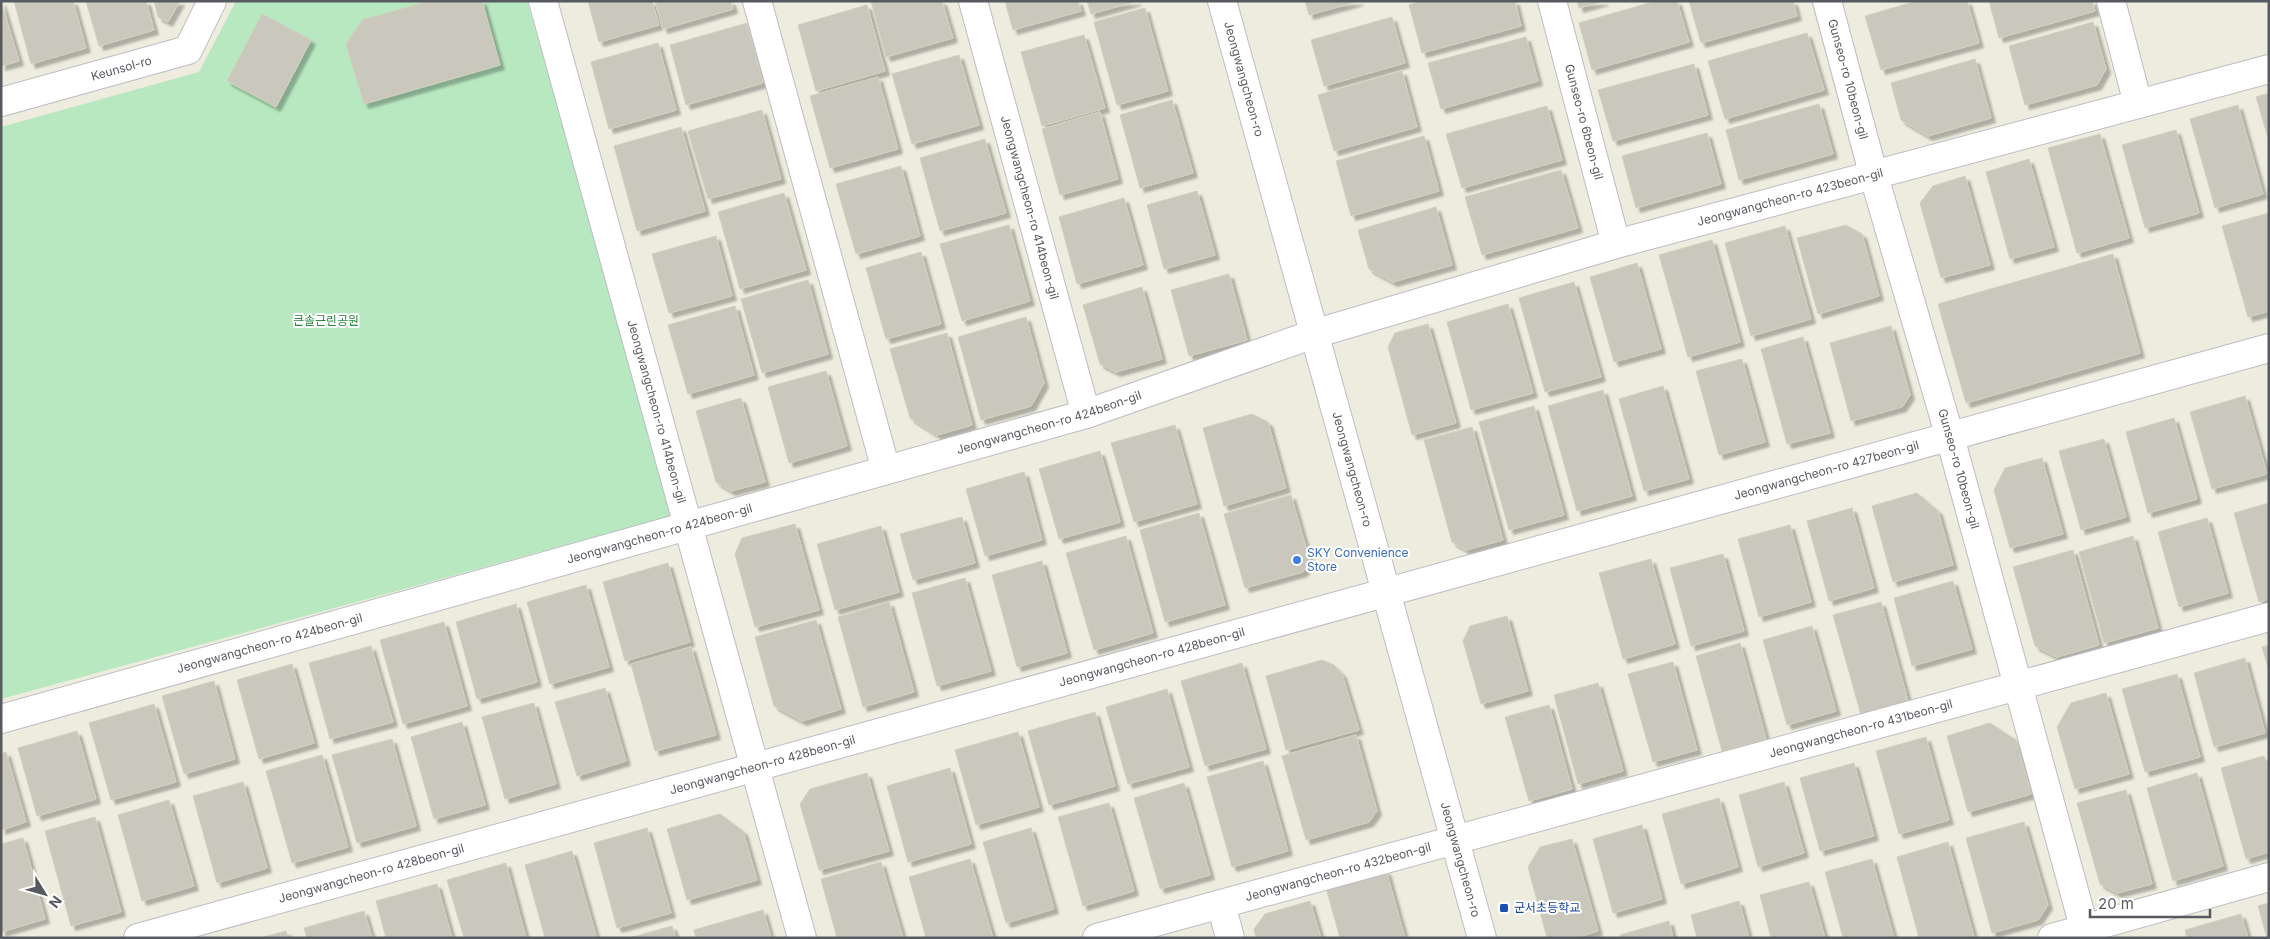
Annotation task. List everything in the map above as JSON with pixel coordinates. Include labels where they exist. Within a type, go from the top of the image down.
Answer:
[{"type":"street","name":"Keunsol-ro","points":[[1,102],[188,50],[212,1]]},
{"type":"street","name":"Jeongwangcheon-ro 414beon-gil","points":[[542,1],[802,938]]},
{"type":"street","points":[[757,1],[886,470]]},
{"type":"street","name":"Jeongwangcheon-ro 414beon-gil","points":[[973,1],[1086,414]]},
{"type":"street","name":"Jeongwangcheon-ro","points":[[1222,1],[1482,938]]},
{"type":"street","name":"Gunseo-ro 6beon-gil","points":[[1552,1],[1616,244]]},
{"type":"street","name":"Gunseo-ro 10beon-gil","points":[[1827,1],[1873,174],[1950,436],[2086,933]]},
{"type":"street","points":[[2111,1],[2138,104]]},
{"type":"street","name":"Jeongwangcheon-ro 423beon-gil","points":[[1314,334],[1616,244],[2269,69]]},
{"type":"street","name":"Jeongwangcheon-ro 424beon-gil","points":[[1,719],[1086,414],[1314,334]]},
{"type":"street","name":"Jeongwangcheon-ro 427beon-gil","points":[[1386,593],[2269,348]]},
{"type":"street","name":"Jeongwangcheon-ro 428beon-gil","points":[[138,938],[1386,593]]},
{"type":"street","name":"Jeongwangcheon-ro 431beon-gil","points":[[1454,840],[2269,617]]},
{"type":"street","name":"Jeongwangcheon-ro 432beon-gil","points":[[1097,938],[1454,840]]},
{"type":"street","points":[[2052,938],[2086,933],[2269,877]]},
{"type":"street","points":[[1221,904],[1230,938]]},
{"type":"green space","name":"큰솔근린공원","points":[[236,1],[527,1],[675,515],[1,699],[1,127],[199,72]]},
{"type":"building","points":[[1,1],[19,61],[1,66]]},
{"type":"building","points":[[14,1],[73,1],[86,48],[31,64]]},
{"type":"building","points":[[86,1],[146,1],[154,30],[99,46]]},
{"type":"building","points":[[154,1],[180,1],[168,22],[158,17]]},
{"type":"building","points":[[429,1],[482,1],[500,65],[364,104],[346,44],[362,20]]},
{"type":"building","points":[[588,1],[652,1],[659,25],[599,42]]},
{"type":"building","points":[[655,1],[731,1],[733,9],[663,29]]},
{"type":"building","points":[[871,1],[942,1],[953,38],[886,57]]},
{"type":"building","points":[[1005,1],[1078,1],[1081,11],[1013,30]]},
{"type":"building","points":[[1087,1],[1137,1],[1091,14]]},
{"type":"building","points":[[1305,1],[1359,1],[1309,15]]},
{"type":"building","points":[[1422,1],[1515,1],[1521,26],[1422,53],[1409,5]]},
{"type":"building","points":[[1577,1],[1604,1],[1579,8]]},
{"type":"building","points":[[1656,1],[1677,1],[1689,42],[1592,70],[1579,23]]},
{"type":"building","points":[[1689,1],[1793,1],[1797,16],[1701,43]]},
{"type":"building","points":[[1917,1],[1967,1],[1979,43],[1881,70],[1865,16]]},
{"type":"building","points":[[1989,1],[2092,1],[2095,11],[1999,38]]},
{"type":"building","points":[[867,5],[885,71],[816,91],[798,25]]},
{"type":"building","points":[[1145,8],[1168,91],[1117,105],[1094,22]]},
{"type":"building","points":[[262,14],[311,40],[276,107],[227,81]]},
{"type":"building","points":[[1392,17],[1405,63],[1324,86],[1311,40]]},
{"type":"building","points":[[2093,22],[2106,69],[2097,85],[2025,105],[2009,46]]},
{"type":"building","points":[[747,23],[763,83],[686,105],[670,45]]},
{"type":"building","points":[[1807,33],[1824,90],[1725,119],[1708,61]]},
{"type":"building","points":[[1084,35],[1105,108],[1042,126],[1021,52]]},
{"type":"building","points":[[1526,37],[1538,81],[1441,109],[1428,63]]},
{"type":"building","points":[[658,43],[676,110],[609,129],[591,62]]},
{"type":"building","points":[[959,55],[979,125],[912,144],[892,74]]},
{"type":"building","points":[[1975,59],[1991,118],[1928,136],[1901,120],[1891,83]]},
{"type":"building","points":[[1694,64],[1708,115],[1613,141],[1598,90]]},
{"type":"building","points":[[1402,71],[1417,127],[1334,151],[1318,95]]},
{"type":"building","points":[[878,77],[898,149],[830,168],[810,96]]},
{"type":"building","points":[[2269,93],[2269,141],[2256,97]]},
{"type":"building","points":[[1172,100],[1193,173],[1140,188],[1120,115]]},
{"type":"building","points":[[1819,104],[1833,154],[1739,180],[1726,130]]},
{"type":"building","points":[[2238,105],[2263,194],[2215,208],[2190,119]]},
{"type":"building","points":[[1547,106],[1562,160],[1462,188],[1446,134]]},
{"type":"building","points":[[762,110],[781,179],[708,199],[688,131]]},
{"type":"building","points":[[1100,112],[1118,179],[1060,195],[1042,129]]},
{"type":"building","points":[[681,127],[705,211],[637,231],[614,146]]},
{"type":"building","points":[[2176,130],[2199,213],[2145,228],[2122,145]]},
{"type":"building","points":[[1707,133],[1721,184],[1636,208],[1622,156]]},
{"type":"building","points":[[2100,134],[2129,238],[2077,253],[2048,148]]},
{"type":"building","points":[[1424,136],[1439,191],[1351,216],[1336,161]]},
{"type":"building","points":[[985,139],[1006,213],[940,231],[920,158]]},
{"type":"building","points":[[2029,159],[2054,247],[2010,259],[1986,172]]},
{"type":"building","points":[[901,166],[920,236],[856,254],[836,184]]},
{"type":"building","points":[[1561,170],[1578,228],[1482,255],[1465,197]]},
{"type":"building","points":[[1965,176],[1990,265],[1941,278],[1920,203],[1933,186]]},
{"type":"building","points":[[1197,191],[1215,255],[1164,269],[1147,205]]},
{"type":"building","points":[[784,193],[806,270],[740,289],[718,212]]},
{"type":"building","points":[[1124,198],[1143,265],[1077,284],[1059,217]]},
{"type":"building","points":[[1436,207],[1452,265],[1393,282],[1369,269],[1358,230]]},
{"type":"building","points":[[2269,213],[2269,311],[2248,317],[2222,226]]},
{"type":"building","points":[[1009,225],[1030,301],[962,321],[940,244]]},
{"type":"building","points":[[1846,225],[1862,234],[1879,296],[1818,314],[1797,238]]},
{"type":"building","points":[[1785,226],[1811,319],[1751,336],[1725,243]]},
{"type":"building","points":[[716,236],[732,296],[669,313],[652,254]]},
{"type":"building","points":[[1712,240],[1740,342],[1688,357],[1659,255]]},
{"type":"building","points":[[921,252],[941,324],[886,339],[866,268]]},
{"type":"building","points":[[2113,254],[2140,353],[1966,403],[1938,304]]},
{"type":"building","points":[[1637,263],[1661,349],[1614,362],[1590,277]]},
{"type":"building","points":[[1229,274],[1247,340],[1189,356],[1171,290]]},
{"type":"building","points":[[808,280],[828,354],[762,373],[741,299]]},
{"type":"building","points":[[1574,282],[1601,377],[1545,392],[1519,298]]},
{"type":"building","points":[[1142,287],[1162,359],[1116,372],[1100,364],[1083,305]]},
{"type":"building","points":[[1508,304],[1533,393],[1471,410],[1447,322]]},
{"type":"building","points":[[735,306],[754,375],[688,394],[668,325]]},
{"type":"building","points":[[1026,317],[1044,383],[1031,406],[981,420],[958,337]]},
{"type":"building","points":[[1428,324],[1456,423],[1412,435],[1388,347],[1395,333]]},
{"type":"building","points":[[1891,326],[1910,395],[1902,407],[1851,421],[1830,343]]},
{"type":"building","points":[[947,333],[972,425],[937,435],[910,418],[890,349]]},
{"type":"building","points":[[1803,337],[1830,433],[1787,444],[1761,349]]},
{"type":"building","points":[[1742,359],[1765,442],[1719,455],[1696,371]]},
{"type":"building","points":[[826,371],[847,446],[789,463],[768,387]]},
{"type":"building","points":[[1663,386],[1689,479],[1644,491],[1619,399]]},
{"type":"building","points":[[1603,390],[1632,496],[1577,511],[1548,406]]},
{"type":"building","points":[[2245,396],[2267,474],[2212,489],[2190,412]]},
{"type":"building","points":[[741,398],[765,482],[731,491],[716,482],[696,411]]},
{"type":"building","points":[[1534,406],[1564,515],[1509,530],[1479,422]]},
{"type":"building","points":[[1252,414],[1268,422],[1286,488],[1224,506],[1203,428]]},
{"type":"building","points":[[2174,418],[2197,499],[2148,513],[2126,432]]},
{"type":"building","points":[[1175,425],[1197,504],[1134,522],[1111,443]]},
{"type":"building","points":[[1472,427],[1503,540],[1466,550],[1452,542],[1424,440]]},
{"type":"building","points":[[2104,439],[2126,517],[2081,530],[2059,451]]},
{"type":"building","points":[[1100,451],[1120,522],[1059,539],[1039,469]]},
{"type":"building","points":[[2042,458],[2063,534],[2010,548],[1994,490],[2005,468]]},
{"type":"building","points":[[1024,472],[1042,540],[985,556],[966,489]]},
{"type":"building","points":[[1917,493],[1938,511],[1953,565],[1893,582],[1872,506]]},
{"type":"building","points":[[1291,495],[1310,561],[1303,572],[1245,588],[1224,514]]},
{"type":"building","points":[[2269,503],[2269,599],[2259,602],[2234,513]]},
{"type":"building","points":[[1852,508],[1874,588],[1829,601],[1807,521]]},
{"type":"building","points":[[1199,513],[1225,605],[1165,622],[1140,530]]},
{"type":"building","points":[[962,517],[975,563],[913,580],[900,534]]},
{"type":"building","points":[[2207,518],[2228,593],[2179,607],[2158,532]]},
{"type":"building","points":[[795,524],[819,610],[755,627],[735,554],[742,538]]},
{"type":"building","points":[[1790,525],[1811,602],[1759,617],[1738,539]]},
{"type":"building","points":[[881,526],[899,592],[835,610],[817,544]]},
{"type":"building","points":[[1126,536],[1153,633],[1094,650],[1066,553]]},
{"type":"building","points":[[2133,536],[2158,628],[2104,643],[2079,552]]},
{"type":"building","points":[[2073,550],[2099,645],[2057,657],[2035,646],[2013,567]]},
{"type":"building","points":[[1723,554],[1744,631],[1691,646],[1670,568]]},
{"type":"building","points":[[1651,559],[1675,644],[1623,659],[1599,573]]},
{"type":"building","points":[[1042,561],[1067,653],[1017,667],[992,575]]},
{"type":"building","points":[[668,563],[690,642],[625,661],[603,582]]},
{"type":"building","points":[[965,578],[991,671],[937,686],[912,593]]},
{"type":"building","points":[[1953,581],[1972,649],[1912,666],[1894,598]]},
{"type":"building","points":[[586,585],[609,667],[550,684],[527,602]]},
{"type":"building","points":[[889,602],[914,692],[863,707],[838,617]]},
{"type":"building","points":[[1881,602],[1908,701],[1861,715],[1833,615]]},
{"type":"building","points":[[516,604],[537,682],[477,699],[456,622]]},
{"type":"building","points":[[1507,616],[1528,691],[1481,704],[1463,641],[1470,626]]},
{"type":"building","points":[[816,620],[841,709],[802,721],[774,706],[755,637]]},
{"type":"building","points":[[444,622],[467,706],[403,724],[380,640]]},
{"type":"building","points":[[1812,626],[1836,711],[1787,725],[1763,640]]},
{"type":"building","points":[[1740,643],[1766,739],[1722,751],[1696,656]]},
{"type":"building","points":[[2269,645],[2269,670],[2262,647]]},
{"type":"building","points":[[371,646],[393,722],[330,739],[309,663]]},
{"type":"building","points":[[691,647],[716,735],[655,751],[631,664]]},
{"type":"building","points":[[2245,658],[2265,733],[2214,747],[2194,673]]},
{"type":"building","points":[[1322,660],[1334,665],[1342,674],[1359,730],[1286,750],[1266,676]]},
{"type":"building","points":[[1673,662],[1697,750],[1653,762],[1628,674]]},
{"type":"building","points":[[1242,663],[1266,749],[1205,766],[1181,681]]},
{"type":"building","points":[[292,664],[314,743],[259,759],[237,680]]},
{"type":"building","points":[[2177,674],[2200,757],[2145,772],[2122,689]]},
{"type":"building","points":[[214,681],[235,759],[184,774],[162,696]]},
{"type":"building","points":[[1598,683],[1623,771],[1578,784],[1554,695]]},
{"type":"building","points":[[605,688],[626,761],[577,776],[555,702]]},
{"type":"building","points":[[1167,689],[1189,767],[1128,784],[1106,707]]},
{"type":"building","points":[[2106,693],[2129,774],[2075,789],[2057,727],[2071,703]]},
{"type":"building","points":[[534,703],[556,784],[505,799],[482,717]]},
{"type":"building","points":[[154,704],[176,782],[111,800],[89,723]]},
{"type":"building","points":[[1549,705],[1572,789],[1529,801],[1505,717]]},
{"type":"building","points":[[1095,712],[1115,786],[1049,805],[1028,731]]},
{"type":"building","points":[[462,722],[485,805],[434,819],[411,737]]},
{"type":"building","points":[[1990,723],[2016,740],[2031,794],[1968,812],[1947,736]]},
{"type":"building","points":[[77,731],[96,799],[37,816],[18,748]]},
{"type":"building","points":[[1018,732],[1039,807],[976,825],[955,750]]},
{"type":"building","points":[[1356,735],[1377,811],[1369,822],[1306,840],[1282,756]]},
{"type":"building","points":[[1926,737],[1949,820],[1899,834],[1876,751]]},
{"type":"building","points":[[392,739],[416,826],[357,843],[332,755]]},
{"type":"building","points":[[6,752],[26,822],[1,830],[1,754]]},
{"type":"building","points":[[322,755],[348,847],[292,863],[266,771]]},
{"type":"building","points":[[2264,756],[2269,773],[2269,852],[2246,859],[2221,768]]},
{"type":"building","points":[[1263,761],[1288,851],[1232,867],[1207,777]]},
{"type":"building","points":[[1854,763],[1874,836],[1820,851],[1800,778]]},
{"type":"building","points":[[950,768],[971,844],[908,862],[887,786]]},
{"type":"building","points":[[867,773],[889,851],[819,870],[800,804],[810,789]]},
{"type":"building","points":[[2197,773],[2223,866],[2173,881],[2147,788]]},
{"type":"building","points":[[243,782],[267,868],[217,883],[193,796]]},
{"type":"building","points":[[1784,782],[1804,853],[1758,867],[1739,795]]},
{"type":"building","points":[[1184,783],[1210,875],[1160,889],[1134,798]]},
{"type":"building","points":[[2126,790],[2152,884],[2117,893],[2100,884],[2077,803]]},
{"type":"building","points":[[1719,798],[1738,867],[1681,884],[1662,814]]},
{"type":"building","points":[[169,800],[194,886],[142,901],[118,815]]},
{"type":"building","points":[[1109,803],[1134,891],[1083,906],[1058,817]]},
{"type":"building","points":[[720,814],[743,831],[757,880],[687,900],[667,829]]},
{"type":"building","points":[[95,817],[121,912],[71,926],[45,831]]},
{"type":"building","points":[[2024,822],[2048,905],[2038,920],[1992,933],[1966,838]]},
{"type":"building","points":[[1642,825],[1662,899],[1613,913],[1593,839]]},
{"type":"building","points":[[647,828],[671,913],[617,928],[594,843]]},
{"type":"building","points":[[1031,828],[1054,909],[1006,923],[983,842]]},
{"type":"building","points":[[23,838],[45,919],[1,932],[1,844]]},
{"type":"building","points":[[1572,839],[1598,931],[1574,938],[1547,938],[1528,867],[1540,847]]},
{"type":"building","points":[[1948,842],[1974,937],[1919,938],[1897,857]]},
{"type":"building","points":[[572,851],[596,936],[588,938],[545,938],[525,865]]},
{"type":"building","points":[[970,859],[993,938],[926,938],[909,877]]},
{"type":"building","points":[[1872,859],[1894,938],[1843,938],[1825,872]]},
{"type":"building","points":[[881,862],[903,938],[837,938],[821,879]]},
{"type":"building","points":[[506,863],[526,938],[464,938],[447,880]]},
{"type":"building","points":[[1386,870],[1405,938],[1340,938],[1326,888]]},
{"type":"building","points":[[1809,882],[1825,938],[1771,938],[1760,895]]},
{"type":"building","points":[[437,884],[452,938],[386,938],[376,901]]},
{"type":"building","points":[[1310,901],[1321,938],[1256,938],[1254,929],[1265,914]]},
{"type":"building","points":[[1739,901],[1749,938],[1697,938],[1691,915]]},
{"type":"building","points":[[2269,903],[2269,938],[2267,938],[2258,906]]},
{"type":"building","points":[[763,910],[771,938],[696,938],[694,930]]},
{"type":"building","points":[[364,911],[372,938],[307,938],[304,928]]},
{"type":"building","points":[[2241,914],[2248,938],[2187,938],[2185,930]]},
{"type":"building","points":[[1669,921],[1673,938],[1621,938],[1620,935]]},
{"type":"building","points":[[672,926],[676,938],[629,938]]},
{"type":"building","points":[[286,931],[288,938],[260,938]]},
{"type":"place","name":"SKY Convenience Store","points":[[1297,560]]},
{"type":"place","name":"군서초등학교","points":[[1504,908]]}]
